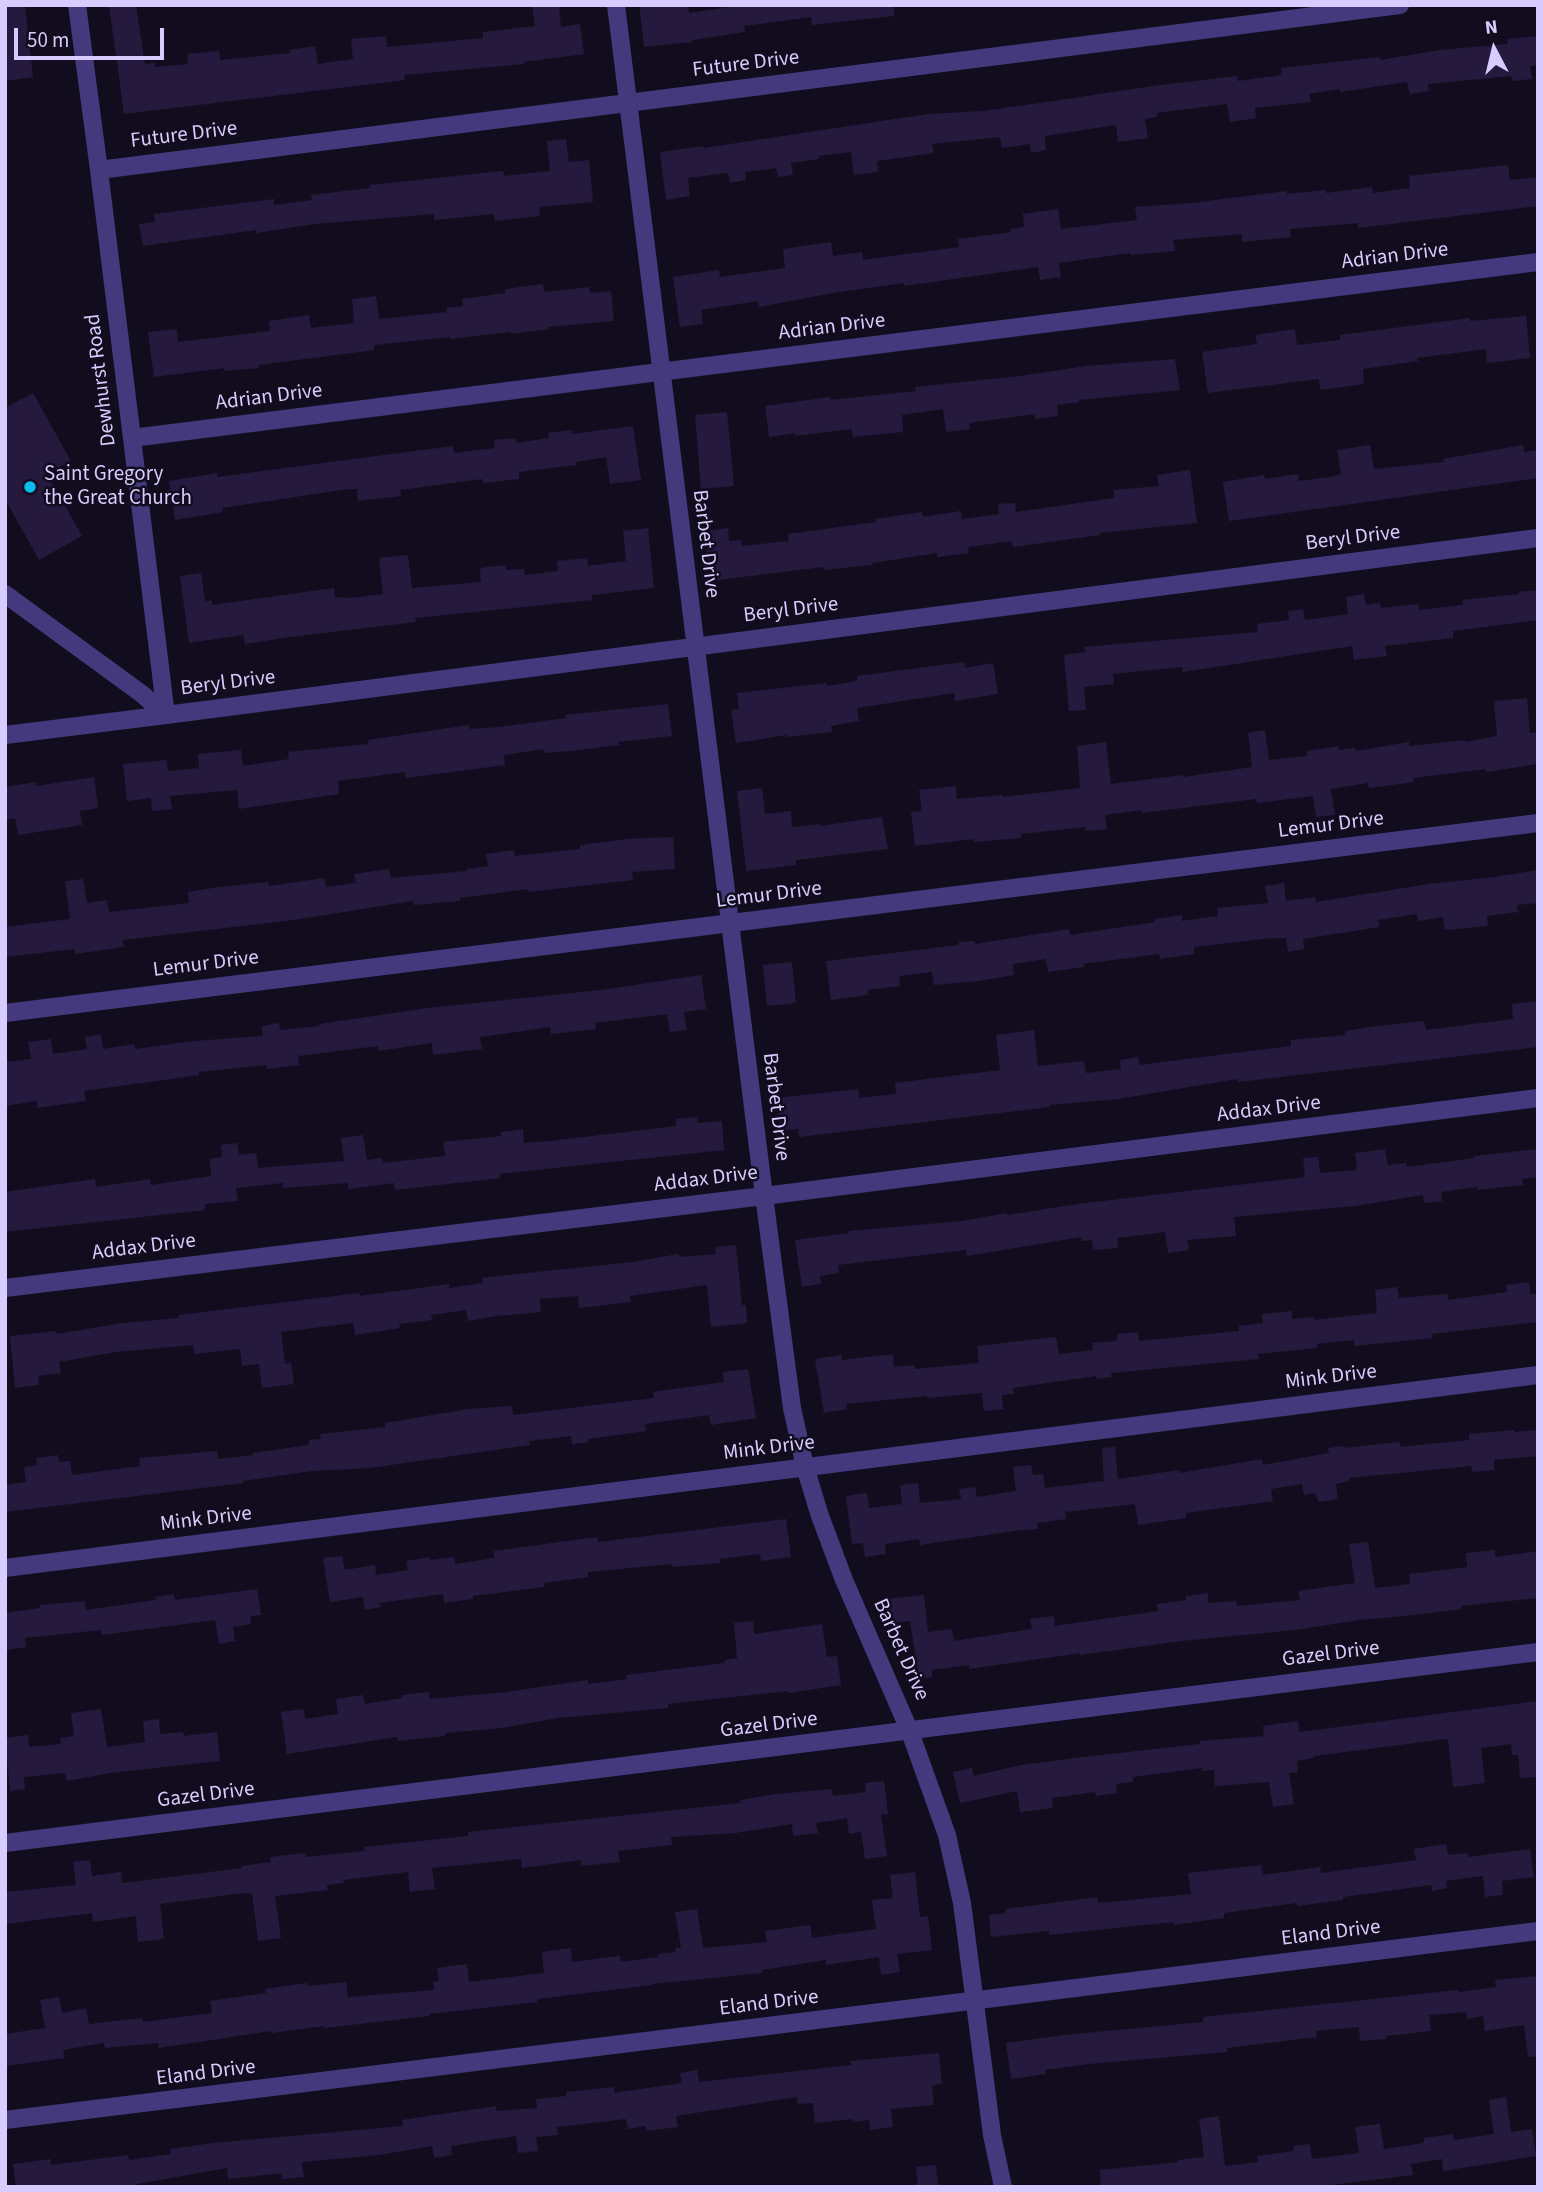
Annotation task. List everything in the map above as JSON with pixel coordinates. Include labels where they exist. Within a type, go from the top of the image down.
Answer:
[{"type":"street","name":"Dewhurst Road","points":[[77,5],[166,715]]},
{"type":"street","name":"Barbet Drive","points":[[616,5],[792,1408],[805,1467],[820,1516],[844,1580],[910,1732],[947,1835],[962,1903],[992,2135],[1003,2187]]},
{"type":"street","name":"Future Drive","points":[[99,170],[1400,5]]},
{"type":"street","name":"Adrian Drive","points":[[132,438],[1538,262]]},
{"type":"street","name":"Beryl Drive","points":[[5,594],[142,694],[166,715],[1538,538]]},
{"type":"street","points":[[5,735],[166,715]]},
{"type":"street","name":"Lemur Drive","points":[[5,1013],[1538,824]]},
{"type":"street","name":"Addax Drive","points":[[5,1288],[1538,1098]]},
{"type":"street","name":"Mink Drive","points":[[5,1568],[1538,1375]]},
{"type":"street","name":"Gazel Drive","points":[[5,1843],[1538,1652]]},
{"type":"street","name":"Eland Drive","points":[[5,2120],[1538,1931]]},
{"type":"building","points":[[5,5],[25,5],[33,77],[5,81]]},
{"type":"building","points":[[109,5],[136,5],[145,64],[155,63],[155,67],[188,64],[187,54],[219,51],[220,60],[290,53],[289,50],[315,46],[318,64],[353,59],[351,39],[386,36],[387,47],[483,38],[483,32],[535,26],[532,5],[559,5],[561,27],[580,24],[584,54],[524,64],[404,75],[405,80],[124,114]]},
{"type":"building","points":[[639,5],[688,5],[689,13],[743,5],[894,5],[894,16],[812,25],[811,17],[744,26],[745,32],[692,42],[644,47]]},
{"type":"building","points":[[1538,36],[1538,65],[1530,66],[1532,79],[1512,81],[1511,76],[1428,84],[1429,91],[1410,94],[1407,82],[1340,92],[1340,89],[1309,94],[1311,102],[1255,108],[1256,118],[1230,122],[1227,104],[1157,113],[1157,117],[1145,119],[1148,138],[1118,142],[1116,125],[1045,136],[1046,150],[1031,153],[1030,144],[1002,148],[1000,137],[932,144],[934,153],[877,161],[878,172],[854,175],[851,152],[819,156],[819,159],[791,163],[793,175],[778,177],[776,168],[745,172],[746,180],[730,183],[728,173],[688,178],[690,196],[666,200],[660,152],[704,148],[928,114],[983,111],[1160,85],[1237,76],[1238,81],[1282,75],[1281,68],[1380,57],[1381,60],[1439,50],[1508,44],[1507,39]]},
{"type":"building","points":[[566,139],[569,162],[589,160],[593,202],[539,207],[540,216],[495,221],[494,214],[434,220],[434,214],[315,224],[256,233],[256,230],[143,246],[139,224],[155,222],[154,214],[274,199],[274,205],[312,200],[311,195],[370,188],[370,185],[503,171],[504,176],[550,171],[547,141]]},
{"type":"building","points":[[1508,165],[1510,180],[1538,177],[1538,206],[1358,228],[1358,223],[1290,229],[1291,237],[1242,242],[1242,234],[1173,240],[1175,251],[1130,253],[1059,263],[1061,277],[1040,280],[1038,267],[904,286],[904,283],[838,292],[759,307],[758,301],[701,310],[703,324],[680,327],[673,277],[719,270],[720,277],[785,268],[783,249],[831,242],[833,256],[862,252],[863,260],[959,247],[958,239],[1011,232],[1011,229],[1024,227],[1023,214],[1058,209],[1061,229],[1137,220],[1135,207],[1287,191],[1287,194],[1326,190],[1326,193],[1372,187],[1373,193],[1410,188],[1409,176]]},
{"type":"building","points":[[543,284],[544,292],[589,287],[590,293],[611,291],[614,321],[549,327],[511,334],[374,345],[374,350],[259,365],[259,368],[224,371],[224,368],[154,377],[148,332],[177,329],[178,342],[270,331],[269,321],[309,315],[311,328],[354,323],[352,299],[376,296],[379,319],[447,312],[446,308],[463,306],[462,299]]},
{"type":"building","points":[[1526,316],[1530,358],[1487,363],[1486,349],[1417,358],[1418,361],[1363,369],[1364,384],[1320,390],[1319,379],[1208,393],[1202,352],[1257,344],[1255,335],[1295,329],[1297,345],[1340,340],[1340,335],[1470,318],[1470,321]]},
{"type":"building","points":[[1175,359],[1180,390],[1079,400],[1057,405],[1058,416],[1035,419],[1035,414],[969,423],[970,429],[946,432],[943,409],[902,415],[903,432],[853,437],[852,429],[769,437],[765,406],[830,397],[831,400],[916,391],[915,387],[1086,366]]},
{"type":"building","name":"Saint Gregory the Great Church","points":[[33,393],[71,461],[47,474],[82,536],[39,560],[5,499],[5,408]]},
{"type":"building","points":[[727,412],[734,486],[701,489],[695,415]]},
{"type":"building","points":[[633,426],[641,480],[610,484],[606,457],[576,462],[576,465],[519,472],[519,479],[483,483],[482,479],[400,490],[401,496],[358,501],[357,489],[348,489],[222,508],[223,512],[175,520],[169,481],[453,446],[454,453],[495,448],[494,440],[515,438],[516,443],[549,438],[548,433],[572,430],[572,434]]},
{"type":"building","points":[[1370,445],[1374,469],[1444,462],[1443,459],[1523,445],[1524,452],[1538,450],[1538,478],[1229,521],[1223,482],[1264,475],[1265,479],[1298,474],[1299,481],[1331,477],[1341,474],[1337,450]]},
{"type":"building","points":[[1190,470],[1197,523],[1099,533],[1100,535],[1013,547],[1012,541],[968,547],[969,553],[937,557],[937,553],[872,565],[824,570],[823,567],[710,581],[705,531],[728,528],[729,541],[741,540],[742,546],[789,541],[788,534],[876,522],[875,519],[922,512],[923,517],[961,511],[962,519],[999,514],[998,504],[1015,503],[1016,512],[1114,498],[1114,490],[1159,486],[1157,475]]},
{"type":"building","points":[[648,528],[654,588],[592,595],[592,600],[415,618],[416,622],[245,644],[243,635],[189,643],[180,576],[201,573],[205,601],[212,600],[212,605],[334,588],[335,597],[350,598],[383,594],[379,558],[408,555],[412,588],[481,582],[480,568],[506,565],[506,570],[524,569],[525,575],[558,571],[557,561],[587,558],[588,566],[626,561],[623,531]]},
{"type":"building","points":[[1538,590],[1538,620],[1453,631],[1453,638],[1385,646],[1387,656],[1354,660],[1352,646],[1183,672],[1182,667],[1113,674],[1114,684],[1084,687],[1086,710],[1069,711],[1064,655],[1085,652],[1084,647],[1258,632],[1257,624],[1289,620],[1288,611],[1303,609],[1305,620],[1348,614],[1346,597],[1364,594],[1366,605],[1380,603],[1381,608],[1418,604],[1419,610],[1463,605],[1463,600]]},
{"type":"building","points":[[964,662],[965,668],[993,663],[998,694],[955,701],[954,693],[857,708],[859,721],[831,726],[832,732],[787,735],[736,743],[731,710],[739,709],[737,693],[827,683],[827,686],[857,681],[857,676]]},
{"type":"building","points":[[1527,698],[1530,733],[1538,732],[1538,764],[1486,772],[1486,769],[1413,778],[1414,782],[1369,788],[1368,783],[1331,789],[1335,815],[1316,817],[1313,796],[1257,803],[1256,799],[1105,815],[1107,829],[1086,831],[1085,827],[1021,834],[1021,838],[974,842],[973,839],[915,846],[911,812],[922,811],[919,790],[956,786],[957,799],[1003,797],[1080,788],[1077,746],[1106,742],[1111,784],[1183,777],[1252,767],[1248,733],[1265,730],[1269,760],[1307,756],[1307,751],[1339,746],[1339,750],[1355,748],[1356,751],[1409,742],[1409,746],[1465,742],[1497,736],[1494,701]]},
{"type":"building","points":[[668,704],[672,736],[570,751],[544,753],[543,749],[504,755],[505,765],[406,778],[405,772],[338,781],[339,794],[239,809],[237,790],[170,796],[172,809],[152,811],[151,798],[127,801],[123,764],[166,760],[168,771],[199,768],[198,754],[241,750],[243,766],[289,759],[288,752],[368,744],[368,740],[469,725],[470,729],[500,727],[566,718],[565,715]]},
{"type":"building","points":[[94,777],[98,808],[80,811],[82,825],[18,835],[15,818],[5,820],[5,787],[36,782],[36,786]]},
{"type":"building","points":[[762,788],[765,814],[791,811],[792,827],[882,817],[888,849],[796,860],[796,865],[746,871],[737,791]]},
{"type":"building","points":[[673,837],[675,869],[632,872],[633,880],[528,892],[528,889],[460,898],[460,901],[414,905],[413,901],[293,920],[123,940],[124,947],[75,954],[74,949],[5,957],[5,927],[70,919],[65,881],[83,879],[87,903],[107,900],[109,912],[189,903],[188,892],[219,887],[268,882],[269,886],[324,878],[326,887],[356,883],[354,874],[389,869],[391,878],[467,871],[488,866],[486,854],[514,850],[515,856],[580,849],[580,845],[628,839]]},
{"type":"building","points":[[1538,870],[1538,903],[1517,905],[1518,912],[1487,916],[1488,926],[1445,930],[1443,917],[1418,921],[1417,914],[1378,920],[1379,927],[1303,939],[1304,949],[1288,952],[1286,938],[1272,938],[1194,947],[1194,954],[1160,959],[1159,954],[1083,964],[1084,967],[1048,972],[1046,959],[1013,964],[1014,975],[978,981],[934,985],[932,972],[899,976],[900,986],[867,990],[868,995],[831,1000],[826,961],[959,945],[959,942],[974,941],[975,944],[1069,929],[1070,935],[1155,922],[1155,919],[1182,915],[1182,921],[1218,916],[1217,908],[1268,903],[1265,886],[1284,883],[1286,901],[1315,897],[1316,902]]},
{"type":"building","points":[[792,962],[796,1003],[767,1006],[763,965]]},
{"type":"building","points":[[701,975],[706,1009],[684,1012],[687,1030],[670,1032],[667,1014],[595,1023],[596,1029],[551,1034],[550,1027],[480,1037],[482,1049],[433,1055],[432,1043],[378,1051],[378,1046],[298,1056],[299,1065],[267,1069],[266,1065],[199,1072],[199,1075],[84,1091],[86,1101],[37,1108],[37,1101],[5,1106],[5,1062],[31,1059],[28,1042],[51,1039],[53,1054],[87,1049],[85,1037],[101,1034],[103,1049],[134,1044],[135,1049],[263,1036],[262,1026],[279,1023],[280,1030],[320,1026],[319,1024],[428,1008],[601,990]]},
{"type":"building","points":[[1538,1001],[1538,1047],[1238,1082],[1237,1079],[1118,1099],[799,1137],[798,1129],[780,1131],[777,1098],[858,1089],[859,1098],[896,1094],[895,1083],[1000,1070],[996,1035],[1034,1030],[1038,1066],[1084,1061],[1086,1073],[1121,1069],[1120,1060],[1138,1057],[1140,1065],[1291,1046],[1291,1040],[1346,1035],[1345,1031],[1377,1026],[1424,1021],[1426,1030],[1513,1019],[1512,1004]]},
{"type":"building","points":[[697,1117],[698,1123],[722,1121],[724,1150],[499,1174],[500,1178],[395,1190],[394,1183],[348,1189],[348,1183],[283,1188],[283,1183],[236,1188],[238,1201],[205,1204],[205,1210],[5,1232],[5,1192],[95,1179],[96,1187],[150,1179],[151,1185],[211,1176],[210,1159],[222,1157],[221,1145],[237,1143],[239,1155],[256,1153],[258,1168],[344,1161],[341,1138],[363,1135],[367,1160],[382,1158],[383,1163],[445,1156],[443,1142],[501,1136],[501,1132],[523,1129],[524,1143],[676,1126],[676,1119]]},
{"type":"building","points":[[1385,1149],[1388,1165],[1406,1163],[1407,1167],[1538,1149],[1538,1177],[1522,1179],[1523,1185],[1441,1192],[1442,1201],[1424,1203],[1423,1195],[1354,1206],[1234,1217],[1236,1236],[1187,1240],[1189,1250],[1168,1253],[1165,1232],[1117,1238],[1118,1248],[1093,1250],[1092,1240],[1082,1241],[1081,1237],[967,1256],[966,1250],[838,1265],[839,1273],[820,1276],[821,1284],[802,1287],[795,1240],[849,1231],[962,1221],[1007,1213],[1305,1177],[1303,1158],[1318,1157],[1320,1173],[1357,1170],[1355,1153]]},
{"type":"building","points":[[736,1245],[742,1305],[746,1305],[747,1323],[711,1327],[707,1285],[630,1296],[631,1302],[579,1308],[578,1296],[540,1299],[541,1312],[468,1321],[466,1310],[431,1315],[432,1320],[399,1324],[400,1328],[355,1335],[353,1323],[281,1332],[285,1364],[291,1363],[294,1384],[262,1388],[259,1364],[242,1366],[240,1349],[194,1354],[193,1345],[116,1352],[59,1362],[61,1373],[38,1376],[39,1385],[15,1388],[10,1336],[56,1331],[57,1334],[123,1323],[179,1318],[179,1315],[360,1293],[360,1296],[449,1284],[449,1288],[483,1283],[482,1278],[633,1262],[678,1254],[679,1257],[716,1254],[715,1247]]},
{"type":"building","points":[[1529,1282],[1530,1294],[1537,1294],[1538,1322],[1432,1334],[1433,1338],[1354,1346],[1354,1340],[1317,1344],[1317,1348],[1258,1354],[1259,1359],[1111,1373],[1112,1377],[1096,1379],[1096,1376],[1013,1388],[1014,1394],[1002,1395],[1003,1409],[984,1411],[982,1393],[846,1404],[847,1409],[824,1413],[815,1359],[841,1355],[842,1360],[893,1354],[894,1367],[914,1365],[915,1369],[979,1363],[977,1346],[1056,1337],[1059,1354],[1093,1350],[1092,1343],[1117,1341],[1117,1334],[1138,1332],[1139,1341],[1239,1331],[1239,1326],[1263,1323],[1262,1314],[1292,1311],[1292,1319],[1314,1317],[1314,1320],[1377,1313],[1375,1290],[1397,1287],[1399,1298],[1447,1294],[1448,1300],[1507,1292],[1506,1285]]},
{"type":"building","points":[[748,1369],[756,1418],[711,1425],[709,1415],[645,1424],[646,1431],[588,1439],[588,1442],[572,1444],[571,1436],[529,1441],[530,1445],[370,1468],[312,1471],[243,1483],[5,1512],[5,1485],[26,1482],[24,1467],[37,1465],[36,1458],[58,1455],[59,1462],[70,1461],[72,1475],[140,1466],[139,1458],[217,1451],[218,1459],[253,1455],[309,1445],[309,1440],[321,1439],[320,1434],[385,1427],[385,1423],[468,1409],[512,1406],[513,1415],[654,1398],[653,1392],[724,1382],[723,1372]]},
{"type":"building","points":[[1538,1430],[1538,1456],[1494,1460],[1494,1470],[1472,1472],[1471,1466],[1349,1478],[1349,1481],[1336,1484],[1338,1499],[1318,1502],[1316,1493],[1304,1495],[1302,1484],[1271,1489],[1273,1501],[1186,1513],[1186,1518],[1138,1525],[1135,1504],[1065,1512],[1066,1519],[1037,1523],[1038,1529],[920,1545],[919,1539],[885,1544],[886,1554],[865,1557],[863,1543],[852,1544],[846,1496],[867,1493],[869,1508],[902,1504],[900,1485],[918,1483],[920,1503],[961,1499],[959,1489],[975,1487],[977,1497],[1016,1491],[1013,1467],[1031,1465],[1033,1475],[1043,1474],[1045,1488],[1104,1481],[1102,1448],[1115,1447],[1118,1479],[1179,1470],[1180,1473],[1262,1459],[1263,1465],[1329,1453],[1328,1448],[1344,1446],[1400,1442],[1400,1447],[1469,1440],[1469,1434]]},
{"type":"building","points":[[786,1519],[791,1557],[761,1561],[760,1554],[720,1559],[720,1563],[672,1567],[672,1564],[588,1572],[588,1577],[544,1583],[544,1587],[473,1596],[473,1599],[444,1603],[443,1594],[380,1603],[381,1607],[365,1610],[363,1597],[330,1602],[323,1558],[342,1556],[345,1570],[375,1565],[376,1575],[408,1570],[406,1561],[430,1557],[430,1560],[454,1557],[455,1564],[494,1558],[494,1551],[597,1537],[598,1542]]},
{"type":"building","points":[[1368,1542],[1375,1588],[1410,1584],[1409,1574],[1467,1567],[1466,1553],[1495,1550],[1495,1557],[1538,1551],[1538,1598],[1461,1606],[1462,1609],[1295,1630],[1080,1653],[969,1669],[969,1665],[932,1670],[932,1677],[919,1679],[910,1621],[889,1623],[887,1599],[924,1595],[928,1632],[952,1629],[954,1641],[1032,1629],[1030,1619],[1054,1616],[1055,1626],[1158,1611],[1157,1604],[1186,1600],[1186,1596],[1208,1593],[1208,1603],[1236,1601],[1237,1606],[1300,1600],[1298,1591],[1355,1583],[1349,1544]]},
{"type":"building","points":[[257,1589],[261,1615],[250,1616],[251,1624],[233,1627],[235,1641],[219,1644],[215,1620],[102,1635],[101,1630],[25,1638],[26,1647],[5,1650],[5,1613],[40,1608],[40,1605],[85,1601],[86,1610],[156,1600],[155,1597],[174,1594],[175,1600]]},
{"type":"building","points":[[753,1621],[754,1634],[822,1624],[827,1657],[837,1656],[841,1685],[789,1693],[668,1704],[668,1708],[558,1718],[502,1728],[445,1733],[445,1736],[398,1741],[397,1737],[287,1754],[281,1712],[304,1709],[305,1719],[338,1714],[336,1699],[363,1695],[365,1704],[429,1692],[430,1699],[506,1692],[588,1680],[588,1684],[627,1679],[626,1675],[725,1663],[725,1660],[737,1658],[734,1623]]},
{"type":"building","points":[[1538,1701],[1538,1777],[1520,1778],[1518,1755],[1512,1755],[1511,1744],[1481,1748],[1485,1783],[1453,1787],[1446,1739],[1314,1756],[1297,1761],[1298,1772],[1289,1773],[1294,1804],[1273,1807],[1269,1782],[1215,1786],[1214,1770],[1202,1771],[1202,1768],[1133,1777],[1133,1782],[1116,1784],[1117,1793],[1096,1796],[1095,1792],[1052,1798],[1053,1808],[1020,1812],[1017,1791],[960,1803],[953,1772],[972,1768],[974,1776],[1021,1765],[1200,1744],[1200,1741],[1264,1736],[1263,1726],[1298,1721],[1299,1732]]},
{"type":"building","points":[[101,1709],[107,1747],[145,1742],[143,1721],[159,1719],[160,1734],[183,1732],[184,1736],[217,1732],[220,1761],[110,1773],[67,1781],[65,1773],[24,1777],[25,1789],[10,1791],[5,1738],[28,1735],[29,1747],[61,1744],[60,1738],[74,1736],[71,1713]]},
{"type":"building","points":[[884,1781],[888,1814],[881,1815],[887,1856],[865,1859],[861,1832],[849,1834],[847,1818],[816,1823],[818,1833],[793,1836],[792,1824],[735,1833],[671,1837],[672,1845],[618,1851],[620,1862],[581,1866],[581,1860],[522,1868],[521,1859],[432,1868],[435,1889],[410,1892],[408,1872],[343,1880],[344,1883],[327,1885],[328,1890],[275,1896],[281,1938],[258,1941],[252,1894],[244,1893],[160,1904],[164,1939],[138,1942],[136,1916],[93,1922],[92,1913],[5,1924],[5,1892],[76,1885],[73,1862],[90,1860],[92,1876],[121,1872],[122,1883],[242,1868],[241,1866],[271,1862],[270,1857],[305,1853],[306,1857],[365,1851],[364,1847],[468,1836],[468,1832],[741,1803],[740,1800],[776,1794],[832,1789],[833,1796],[866,1792],[865,1783]]},
{"type":"building","points":[[1446,1844],[1448,1855],[1467,1853],[1468,1857],[1530,1849],[1534,1877],[1502,1881],[1503,1895],[1485,1897],[1483,1876],[1446,1881],[1447,1888],[1432,1891],[1432,1885],[1343,1897],[1343,1900],[1224,1913],[1224,1918],[1174,1925],[1173,1922],[1049,1935],[1049,1931],[991,1937],[989,1915],[1006,1913],[1006,1909],[1097,1897],[1098,1903],[1191,1894],[1188,1873],[1261,1865],[1263,1875],[1320,1867],[1321,1873],[1416,1860],[1414,1849]]},
{"type":"building","points":[[915,1872],[920,1917],[928,1916],[932,1950],[897,1954],[900,1972],[881,1975],[879,1957],[826,1965],[826,1960],[762,1970],[762,1973],[652,1984],[429,2016],[271,2031],[159,2048],[158,2043],[105,2048],[104,2043],[63,2050],[65,2058],[5,2066],[5,2034],[45,2028],[40,2000],[59,1997],[62,2013],[86,2008],[89,2024],[142,2018],[143,2022],[212,2013],[210,2001],[266,1993],[265,1989],[307,1983],[308,1986],[346,1982],[348,1997],[434,1990],[433,1982],[439,1981],[437,1968],[467,1964],[469,1982],[544,1973],[542,1952],[571,1948],[572,1962],[620,1956],[621,1962],[676,1952],[675,1948],[681,1948],[675,1912],[697,1909],[703,1948],[767,1942],[765,1931],[810,1925],[812,1938],[876,1929],[872,1900],[893,1898],[890,1875]]},
{"type":"building","points":[[1538,1976],[1538,2056],[1528,2057],[1524,2025],[1485,2031],[1483,2016],[1467,2019],[1466,2012],[1429,2015],[1431,2031],[1386,2036],[1386,2039],[1360,2041],[1359,2027],[1316,2031],[1317,2037],[1227,2048],[1227,2052],[1089,2064],[1045,2070],[1046,2074],[1011,2079],[1006,2043],[1203,2022],[1203,2017],[1459,1992],[1496,1987],[1495,1980]]},
{"type":"building","points":[[939,2053],[942,2084],[932,2085],[934,2105],[891,2109],[893,2127],[870,2130],[869,2120],[853,2122],[853,2119],[815,2123],[813,2103],[798,2104],[797,2097],[676,2116],[678,2127],[646,2131],[646,2126],[628,2129],[626,2119],[557,2127],[558,2135],[536,2137],[538,2151],[518,2153],[516,2136],[451,2146],[452,2155],[434,2158],[432,2146],[379,2155],[302,2162],[304,2177],[282,2179],[282,2173],[228,2179],[227,2168],[137,2184],[137,2187],[16,2187],[13,2164],[50,2159],[51,2165],[128,2155],[129,2160],[171,2154],[170,2149],[213,2143],[403,2126],[402,2120],[496,2106],[496,2111],[537,2108],[536,2099],[566,2096],[566,2092],[614,2087],[614,2093],[682,2083],[680,2073],[697,2070],[699,2082],[851,2065],[851,2061]]},
{"type":"building","points":[[1506,2097],[1511,2132],[1532,2129],[1536,2156],[1443,2171],[1442,2159],[1411,2164],[1413,2175],[1314,2187],[1101,2187],[1100,2170],[1204,2157],[1199,2119],[1219,2116],[1225,2166],[1258,2162],[1257,2156],[1294,2151],[1293,2146],[1310,2144],[1312,2159],[1359,2153],[1355,2127],[1380,2124],[1384,2149],[1424,2143],[1424,2138],[1453,2134],[1454,2140],[1494,2134],[1489,2100]]},
{"type":"building","points":[[936,2165],[938,2187],[918,2187],[916,2167]]},
{"type":"place","name":"Saint Gregory the Great Church","points":[[30,487]]}]
